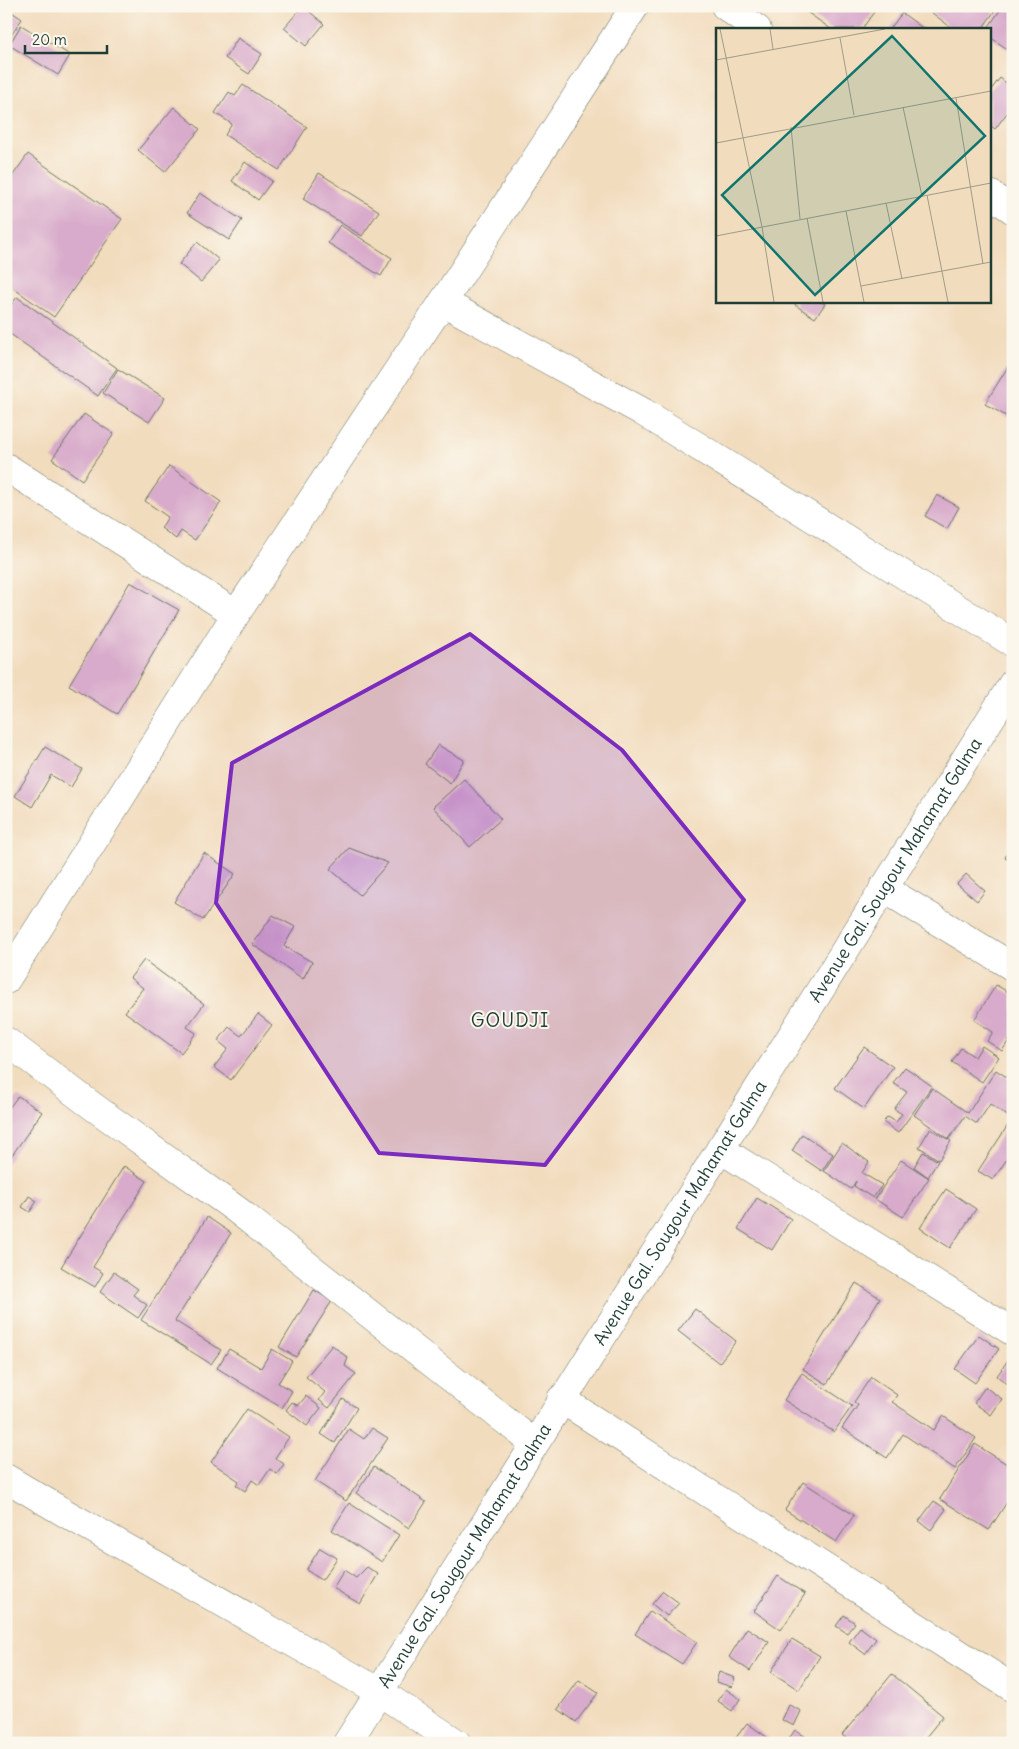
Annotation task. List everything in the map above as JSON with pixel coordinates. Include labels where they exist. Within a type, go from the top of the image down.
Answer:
[{"type":"street","points":[[6,980],[236,614],[636,6]]},
{"type":"street","points":[[725,6],[756,28]]},
{"type":"street","points":[[992,195],[1013,210]]},
{"type":"street","points":[[443,302],[643,412],[1013,643]]},
{"type":"street","points":[[6,467],[236,614]]},
{"type":"street","name":"Avenue Gal. Sougour Mahamat Galma","points":[[346,1743],[1013,683]]},
{"type":"street","points":[[883,888],[1013,967]]},
{"type":"street","points":[[6,1041],[90,1105],[237,1210],[534,1443]]},
{"type":"street","points":[[720,1149],[1013,1332]]},
{"type":"street","points":[[561,1399],[1013,1688]]},
{"type":"street","points":[[6,1478],[378,1691],[457,1743]]},
{"type":"highlighted area","points":[[470,634],[622,750],[744,900],[545,1165],[379,1153],[216,903],[232,763]]},
{"type":"building","points":[[303,6],[324,24],[306,46],[284,28]]},
{"type":"building","points":[[806,6],[878,6],[863,28],[830,28],[804,10]]},
{"type":"building","points":[[923,6],[986,6],[994,12],[983,28],[952,28]]},
{"type":"building","points":[[1003,6],[1013,7],[1013,53],[992,38],[992,28],[988,28]]},
{"type":"building","points":[[6,8],[22,19],[10,37],[6,35]]},
{"type":"building","points":[[902,13],[923,28],[891,28]]},
{"type":"building","points":[[21,25],[70,55],[58,75],[9,45]]},
{"type":"building","points":[[238,38],[262,54],[249,74],[225,58]]},
{"type":"building","points":[[1000,78],[1013,88],[1013,105],[995,129],[992,127],[992,88]]},
{"type":"building","points":[[243,85],[307,127],[279,170],[225,135],[232,124],[215,113],[229,92],[235,96]]},
{"type":"building","points":[[174,107],[200,129],[165,172],[138,150]]},
{"type":"building","points":[[28,154],[122,219],[54,317],[6,283],[6,185]]},
{"type":"building","points":[[245,162],[272,181],[258,200],[232,181]]},
{"type":"building","points":[[319,173],[379,211],[362,236],[303,199]]},
{"type":"building","points":[[200,193],[242,220],[229,240],[187,213]]},
{"type":"building","points":[[340,225],[392,258],[381,276],[328,243]]},
{"type":"building","points":[[197,242],[219,260],[201,282],[179,264]]},
{"type":"building","points":[[17,297],[117,368],[98,396],[6,331],[6,312]]},
{"type":"building","points":[[797,302],[822,302],[825,304],[815,318],[795,305]]},
{"type":"building","points":[[1009,365],[1013,368],[1013,420],[985,404]]},
{"type":"building","points":[[118,369],[165,398],[149,422],[103,393]]},
{"type":"building","points":[[84,414],[114,434],[82,480],[52,459]]},
{"type":"building","points":[[169,466],[221,502],[195,540],[181,531],[176,539],[161,528],[168,517],[145,501]]},
{"type":"building","points":[[937,495],[959,507],[947,529],[925,516]]},
{"type":"building","points":[[130,582],[179,610],[117,714],[69,685]]},
{"type":"building","points":[[438,745],[464,760],[450,783],[425,764]]},
{"type":"building","points":[[45,747],[82,769],[71,787],[51,775],[32,807],[15,796]]},
{"type":"building","points":[[464,779],[501,819],[470,847],[433,807]]},
{"type":"building","points":[[1010,847],[1013,849],[1013,862],[1005,858]]},
{"type":"building","points":[[349,848],[388,863],[360,895],[330,869]]},
{"type":"building","points":[[204,853],[235,874],[203,920],[174,902]]},
{"type":"building","points":[[966,874],[985,891],[977,901],[957,884]]},
{"type":"building","points":[[273,915],[295,927],[284,946],[312,962],[303,979],[252,944]]},
{"type":"building","points":[[144,960],[204,1004],[187,1027],[196,1033],[181,1053],[125,1012],[143,988],[130,978]]},
{"type":"building","points":[[996,985],[1013,995],[1013,1034],[1002,1051],[987,1041],[993,1032],[974,1020]]},
{"type":"building","points":[[258,1014],[272,1025],[231,1080],[214,1067],[228,1049],[218,1041],[229,1027],[241,1036]]},
{"type":"building","points":[[982,1046],[999,1057],[982,1082],[952,1062],[961,1048],[975,1057]]},
{"type":"building","points":[[864,1047],[893,1067],[864,1109],[835,1088]]},
{"type":"building","points":[[905,1067],[932,1086],[898,1133],[883,1122],[888,1117],[896,1122],[902,1114],[894,1109],[907,1092],[893,1083]]},
{"type":"building","points":[[996,1070],[1013,1081],[1013,1150],[993,1180],[978,1171],[1012,1119],[990,1104],[977,1124],[965,1116],[949,1139],[914,1115],[932,1088],[968,1113]]},
{"type":"building","points":[[18,1096],[42,1112],[6,1164],[6,1112]]},
{"type":"building","points":[[930,1129],[951,1141],[939,1160],[919,1147]]},
{"type":"building","points":[[802,1134],[833,1154],[822,1171],[792,1151]]},
{"type":"building","points":[[842,1143],[869,1162],[862,1173],[882,1185],[873,1198],[854,1186],[856,1181],[851,1189],[824,1171]]},
{"type":"building","points":[[923,1152],[938,1161],[928,1177],[914,1167]]},
{"type":"building","points":[[901,1160],[929,1178],[903,1217],[875,1199]]},
{"type":"building","points":[[124,1166],[147,1181],[93,1267],[103,1273],[95,1287],[61,1267]]},
{"type":"building","points":[[946,1189],[976,1209],[950,1248],[920,1228]]},
{"type":"building","points":[[29,1196],[37,1201],[30,1212],[22,1207]]},
{"type":"building","points":[[757,1198],[791,1219],[772,1250],[738,1229]]},
{"type":"building","points":[[207,1217],[231,1233],[175,1321],[221,1350],[211,1364],[141,1320]]},
{"type":"building","points":[[114,1272],[138,1289],[133,1295],[147,1305],[138,1318],[100,1292]]},
{"type":"building","points":[[856,1283],[880,1298],[827,1384],[803,1369]]},
{"type":"building","points":[[314,1290],[332,1301],[296,1357],[279,1347]]},
{"type":"building","points":[[695,1309],[736,1341],[719,1363],[678,1331]]},
{"type":"building","points":[[979,1335],[999,1349],[975,1383],[955,1369]]},
{"type":"building","points":[[332,1345],[348,1358],[345,1366],[356,1374],[329,1408],[319,1400],[325,1392],[306,1377]]},
{"type":"building","points":[[229,1349],[261,1368],[272,1349],[292,1361],[278,1383],[292,1391],[282,1408],[217,1368]]},
{"type":"building","points":[[1008,1360],[1013,1363],[1013,1383],[1010,1386],[997,1376]]},
{"type":"building","points":[[802,1373],[852,1406],[834,1432],[784,1400]]},
{"type":"building","points":[[871,1377],[897,1395],[892,1402],[934,1430],[943,1416],[976,1438],[955,1469],[903,1434],[887,1458],[842,1428],[858,1405],[854,1402]]},
{"type":"building","points":[[985,1387],[1002,1399],[991,1415],[974,1403]]},
{"type":"building","points":[[306,1396],[321,1408],[307,1426],[286,1410],[292,1402],[298,1406]]},
{"type":"building","points":[[343,1399],[357,1408],[335,1443],[321,1434]]},
{"type":"building","points":[[247,1409],[289,1437],[275,1458],[284,1464],[277,1474],[270,1469],[259,1485],[252,1480],[245,1491],[236,1485],[239,1481],[211,1462]]},
{"type":"building","points":[[372,1428],[388,1438],[346,1501],[315,1481],[349,1429],[364,1439]]},
{"type":"building","points":[[975,1444],[1013,1468],[1013,1502],[1009,1499],[989,1530],[940,1499]]},
{"type":"building","points":[[374,1467],[426,1502],[409,1528],[356,1493]]},
{"type":"building","points":[[803,1482],[854,1515],[836,1542],[785,1510]]},
{"type":"building","points":[[934,1501],[946,1509],[931,1530],[919,1521]]},
{"type":"building","points":[[349,1503],[399,1535],[382,1562],[332,1530]]},
{"type":"building","points":[[320,1548],[337,1558],[322,1580],[306,1570]]},
{"type":"building","points":[[367,1567],[378,1574],[360,1604],[333,1588],[344,1570],[356,1578]]},
{"type":"building","points":[[778,1576],[805,1594],[781,1630],[754,1611]]},
{"type":"building","points":[[663,1591],[679,1603],[667,1616],[652,1604]]},
{"type":"building","points":[[650,1611],[697,1642],[682,1664],[635,1634]]},
{"type":"building","points":[[844,1615],[855,1623],[847,1633],[836,1626]]},
{"type":"building","points":[[860,1627],[876,1639],[865,1654],[849,1642]]},
{"type":"building","points":[[747,1628],[769,1642],[750,1671],[729,1657]]},
{"type":"building","points":[[792,1639],[820,1656],[799,1690],[771,1672]]},
{"type":"building","points":[[719,1672],[735,1678],[732,1687],[716,1682]]},
{"type":"building","points":[[892,1674],[943,1716],[921,1743],[852,1743],[842,1735]]},
{"type":"building","points":[[579,1680],[598,1693],[576,1722],[558,1709]]},
{"type":"building","points":[[726,1689],[740,1699],[732,1711],[718,1701]]},
{"type":"building","points":[[789,1705],[801,1711],[794,1726],[782,1720]]},
{"type":"building","points":[[747,1723],[775,1743],[732,1743]]},
{"type":"building","points":[[795,1730],[815,1743],[786,1743]]},
{"type":"district","name":"GOUDJI","points":[[510,1020]]}]
